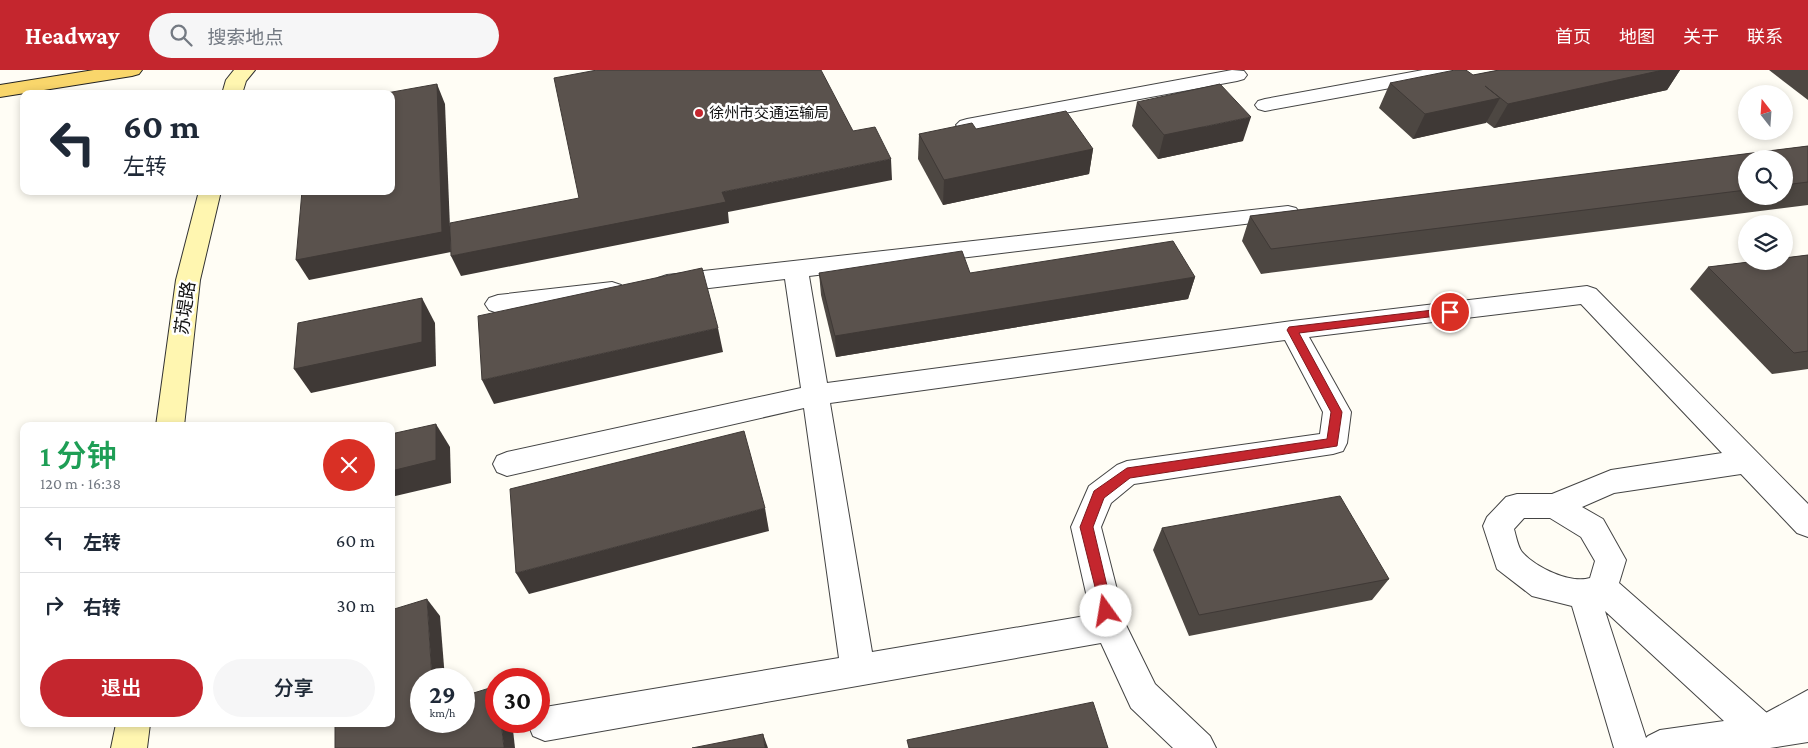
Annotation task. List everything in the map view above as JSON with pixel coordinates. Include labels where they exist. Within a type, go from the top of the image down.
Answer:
[{"type":"main road","points":[[0,91],[132,70]]},
{"type":"street","points":[[233,90],[236,80],[245,70]]},
{"type":"street","points":[[1265,104],[1456,70]]},
{"type":"street","points":[[968,125],[1235,73],[1281,123]]},
{"type":"street","name":"苏堤路","points":[[170,422],[188,280],[209,195]]},
{"type":"street","points":[[498,304],[1311,210]]},
{"type":"street","points":[[796,270],[858,670]]},
{"type":"street","points":[[507,464],[816,395],[1292,330],[1588,296],[1808,524]]},
{"type":"street","points":[[1198,748],[1143,696],[1110,627],[1086,527],[1099,495],[1127,473],[1332,443],[1337,412],[1292,330]]},
{"type":"street","points":[[1747,461],[1611,482],[1554,506],[1517,506],[1498,526],[1508,559],[1543,586],[1593,591],[1762,732]]},
{"type":"street","points":[[1554,506],[1592,528],[1611,560],[1593,591],[1632,748]]},
{"type":"street","points":[[550,723],[1110,627]]},
{"type":"street","points":[[1660,748],[1808,725]]},
{"type":"street","points":[[130,748],[133,727]]},
{"type":"lane","points":[[1762,732],[1808,704]]},
{"type":"building","points":[[597,70],[821,70],[853,131],[875,127],[891,159],[722,192],[726,202],[451,256],[450,223],[579,198],[554,78]]},
{"type":"building","points":[[1455,70],[1466,70],[1473,75],[1499,70],[1663,70],[1508,104],[1485,86],[1500,98],[1425,114],[1390,83]]},
{"type":"building","points":[[437,84],[442,232],[296,260],[302,195],[395,195],[395,92]]},
{"type":"building","points":[[1220,84],[1251,117],[1164,135],[1137,102]]},
{"type":"building","points":[[1066,111],[1093,149],[944,180],[919,134],[972,123],[976,129]]},
{"type":"building","points":[[1808,146],[1808,182],[1793,184],[1793,150],[1776,150]]},
{"type":"building","points":[[1738,155],[1738,191],[1271,249],[1250,216]]},
{"type":"building","points":[[1173,241],[1195,277],[835,336],[819,273],[962,251],[970,273]]},
{"type":"building","points":[[1808,255],[1808,351],[1794,353],[1708,267],[1738,263],[1738,270],[1793,270],[1793,257]]},
{"type":"building","points":[[702,268],[718,328],[482,380],[478,316]]},
{"type":"building","points":[[422,298],[422,342],[294,369],[298,323]]},
{"type":"building","points":[[436,424],[436,460],[395,470],[395,433]]},
{"type":"building","points":[[744,431],[765,508],[516,573],[510,489]]},
{"type":"building","points":[[1340,496],[1389,579],[1199,615],[1162,528]]},
{"type":"building","points":[[427,599],[431,668],[410,668],[410,733],[475,733],[475,693],[485,689],[485,733],[502,733],[504,748],[335,748],[335,727],[395,727],[395,609]]},
{"type":"building","points":[[1093,702],[1108,748],[909,748],[907,740]]},
{"type":"building","points":[[763,734],[765,748],[692,748]]},
{"type":"place","name":"徐州市交通运输局","points":[[699,113]]},
{"type":"route","points":[[1106,611],[1086,527],[1099,495],[1127,473],[1332,443],[1337,412],[1292,330],[1450,312]]}]
